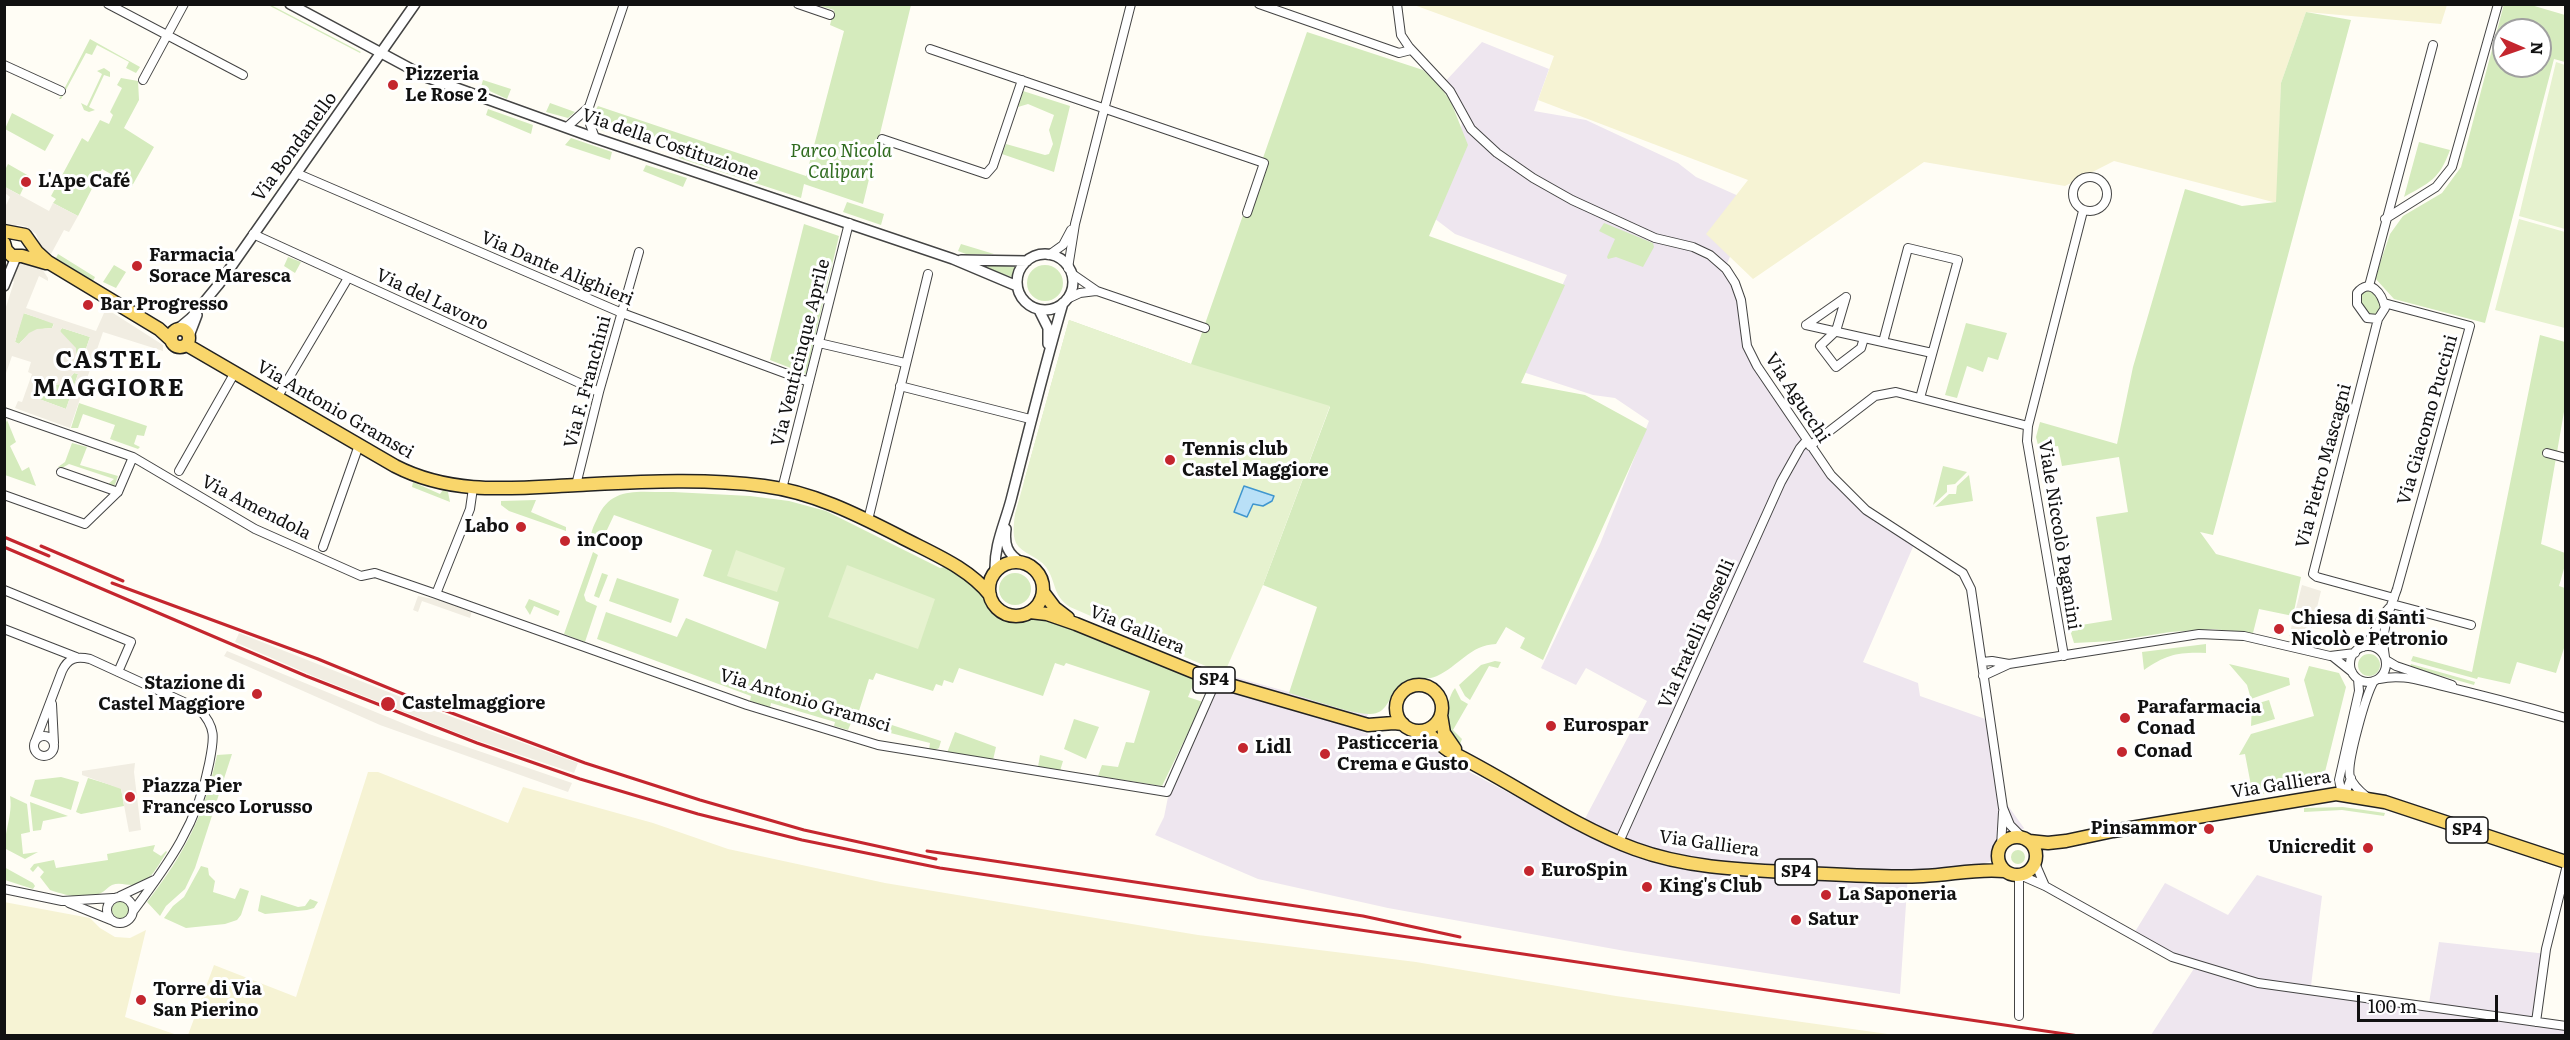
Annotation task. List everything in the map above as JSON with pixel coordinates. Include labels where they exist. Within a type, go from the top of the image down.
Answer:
[{"type":"main road","points":[[10,245],[22,234],[56,267]]},
{"type":"main road","points":[[10,245],[28,251],[30,243]]},
{"type":"main road","points":[[10,245],[56,267],[159,329],[180,336]]},
{"type":"main road","name":"Via Antonio Gramsci","points":[[180,336],[234,374],[424,479],[474,488],[688,482],[782,489],[826,502],[868,520],[963,570],[983,586],[990,595]]},
{"type":"main road","points":[[990,595],[994,574],[1010,562],[1021,562]]},
{"type":"main road","name":"SP4","points":[[1021,562],[1038,572],[1043,592]]},
{"type":"main road","name":"Via Antonio Gramsci","points":[[963,570],[994,574]]},
{"type":"main road","points":[[1030,612],[1038,605],[1043,592]]},
{"type":"main road","name":"Via Galliera","points":[[1043,592],[1055,608],[1076,624]]},
{"type":"main road","name":"SP4","points":[[990,595],[999,609],[1008,614],[1019,615],[1030,612]]},
{"type":"main road","name":"Via Galliera","points":[[1030,612],[1047,614],[1076,624],[1216,681],[1368,725],[1403,724]]},
{"type":"main road","points":[[1358,721],[1376,719],[1396,705],[1403,691],[1412,686],[1422,685],[1431,688],[1439,695],[1442,705],[1441,715],[1432,727],[1423,731],[1413,730],[1403,724],[1397,715],[1396,705]]},
{"type":"main road","name":"Via Galliera","points":[[1441,715],[1444,733],[1461,756]]},
{"type":"main road","name":"Via Galliera","points":[[1423,731],[1431,734],[1446,750],[1619,842],[1655,855],[1750,870],[1906,876],[1976,870],[2004,871]]},
{"type":"main road","name":"Via Galliera","points":[[2026,839],[2066,841],[2336,794],[2368,798],[2565,862]]},
{"type":"main road","points":[[1976,870],[1989,861],[2000,847],[2012,837],[2026,839],[2035,849],[2036,862],[2031,870],[2020,875],[2004,871],[1999,862],[2000,847]]},
{"type":"main road","name":"Via Galliera","points":[[2036,862],[2066,841]]},
{"type":"street","points":[[108,4],[243,75]]},
{"type":"street","points":[[143,80],[184,4]]},
{"type":"street","name":"Via della Costituzione","points":[[290,4],[426,77],[595,138],[953,259],[1017,286]]},
{"type":"street","name":"Via Bondanello","points":[[180,336],[415,4]]},
{"type":"street","points":[[595,138],[590,124],[589,107],[624,4]]},
{"type":"street","points":[[798,4],[830,15]]},
{"type":"street","points":[[1021,562],[1010,553],[1005,540],[1011,502],[1048,350],[1072,284],[1070,271],[1075,224],[1131,4]]},
{"type":"street","points":[[1259,4],[1277,8],[1399,53],[1411,50]]},
{"type":"street","name":"Via Agucchi","points":[[1397,4],[1401,35],[1411,50],[1450,91],[1471,129],[1497,153],[1533,178],[1623,225],[1656,238],[1694,247],[1710,255],[1726,269],[1735,283],[1741,300],[1747,346],[1757,366],[1831,475],[1866,510],[1963,573],[1971,589],[2003,808]]},
{"type":"street","points":[[2385,219],[2436,187],[2452,167],[2498,4]]},
{"type":"street","points":[[2369,286],[2433,45]]},
{"type":"street","points":[[930,49],[1264,164],[1247,213]]},
{"type":"street","points":[[4,64],[61,91]]},
{"type":"street","points":[[882,139],[987,174],[993,166],[1022,80]]},
{"type":"street","points":[[567,127],[589,107]]},
{"type":"street","name":"Via Dante Alighieri","points":[[296,173],[622,313],[809,382]]},
{"type":"street","points":[[2093,177],[2099,179],[2105,186],[2106,201],[2098,210],[2083,211],[2074,202],[2074,187],[2082,179],[2093,177]]},
{"type":"street","name":"Viale Niccolò Paganini","points":[[2064,656],[2029,451],[2028,426],[2083,211]]},
{"type":"street","name":"Via Venticinque Aprile","points":[[782,489],[849,224]]},
{"type":"street","points":[[1049,255],[1063,245],[1075,224]]},
{"type":"street","name":"Via del Lavoro","points":[[253,234],[599,392]]},
{"type":"street","points":[[4,267],[10,245]]},
{"type":"street","points":[[4,286],[10,245]]},
{"type":"street","points":[[1883,342],[1908,248],[1958,260],[1920,398]]},
{"type":"street","name":"Via F. Franchini","points":[[576,485],[599,392],[639,252]]},
{"type":"street","points":[[1048,350],[1048,328],[1039,310],[1022,299],[1017,286],[1019,272],[1027,261],[1040,255],[1049,255],[1062,261],[1070,271],[1097,291],[1205,328]]},
{"type":"street","name":"Via della Costituzione","points":[[953,259],[985,262],[1027,261]]},
{"type":"street","points":[[868,520],[928,274]]},
{"type":"street","points":[[277,398],[348,278]]},
{"type":"street","points":[[2369,286],[2377,290],[2384,303]]},
{"type":"street","points":[[2369,286],[2358,291],[2356,300],[2365,316],[2371,320],[2378,319]]},
{"type":"street","points":[[1039,310],[1052,309],[1080,293],[1097,291]]},
{"type":"street","points":[[1864,338],[1861,348],[1836,367],[1820,346],[1836,331],[1846,297],[1806,325],[1836,331],[1932,353]]},
{"type":"street","name":"Via Pietro Mascagni","points":[[2384,303],[2384,312],[2378,319],[2313,574],[2392,603]]},
{"type":"street","name":"Via Giacomo Puccini","points":[[2384,303],[2470,326],[2383,638],[2385,658]]},
{"type":"street","points":[[819,343],[905,363]]},
{"type":"street","points":[[179,471],[234,374]]},
{"type":"street","points":[[900,386],[1030,419]]},
{"type":"street","name":"Via fratelli Rosselli","points":[[1619,842],[1781,482],[1800,448],[1875,396],[1896,392],[2028,426]]},
{"type":"street","name":"Via Amendola","points":[[6,412],[133,457],[255,529],[361,576],[375,573],[436,594]]},
{"type":"street","points":[[323,547],[359,445]]},
{"type":"street","points":[[2547,453],[2565,458]]},
{"type":"street","points":[[4,495],[85,524],[118,492],[133,457]]},
{"type":"street","points":[[61,472],[118,492]]},
{"type":"street","points":[[436,594],[470,509],[474,488]]},
{"type":"street","points":[[994,574],[994,553],[1011,502]]},
{"type":"street","points":[[4,590],[131,642],[118,672]]},
{"type":"street","name":"Via Antonio Gramsci","points":[[436,594],[747,705],[878,745],[1167,792],[1216,681]]},
{"type":"street","points":[[2392,603],[2471,625]]},
{"type":"street","name":"Via Giacomo Puccini","points":[[2363,647],[2374,637],[2382,615],[2392,603]]},
{"type":"street","points":[[4,629],[76,657],[90,659],[199,709],[210,720],[213,730],[208,770],[198,808],[187,834],[128,921],[119,923],[62,901],[4,889]]},
{"type":"street","points":[[1983,676],[2009,664],[2157,639],[2218,634],[2244,636],[2330,656],[2355,653]]},
{"type":"street","points":[[2352,672],[2350,664],[2355,653],[2363,647],[2373,647],[2396,666],[2444,680],[2459,688]]},
{"type":"street","points":[[2330,656],[2365,682],[2396,675],[2405,676],[2459,688],[2565,718]]},
{"type":"street","points":[[53,696],[54,744],[51,753],[42,755],[35,748],[35,742],[66,662],[76,657]]},
{"type":"street","points":[[2336,794],[2347,789],[2350,778],[2349,770],[2365,706],[2377,680],[2386,668],[2385,658]]},
{"type":"street","points":[[1982,662],[2009,664]]},
{"type":"street","points":[[2336,794],[2359,691],[2358,679]]},
{"type":"street","points":[[35,742],[39,737],[46,736],[51,738],[54,744]]},
{"type":"street","points":[[2350,778],[2368,798]]},
{"type":"street","points":[[2003,808],[2010,825],[2026,839]]},
{"type":"street","points":[[2000,847],[2003,808]]},
{"type":"street","points":[[2036,862],[2045,886]]},
{"type":"street","points":[[2536,1022],[2546,948],[2565,869]]},
{"type":"street","points":[[2019,1016],[2020,875],[2045,886],[2172,957],[2258,983],[2565,1026]]},
{"type":"street","points":[[111,920],[107,908],[116,897],[158,878]]},
{"type":"street","points":[[62,901],[128,898],[134,910]]},
{"type":"shaded area","points":[[1414,5],[2447,5],[2441,24],[2306,12],[2281,83],[2277,203],[2114,161],[2065,186],[1924,162],[1753,279],[1706,234],[1748,180],[1538,100],[1554,56]]},
{"type":"shaded area","points":[[1482,42],[1549,69],[1534,111],[1586,120],[1678,163],[1696,177],[1752,202],[1727,264],[1732,273],[1755,362],[1820,457],[1855,498],[1916,540],[1863,662],[1918,683],[1920,696],[1991,721],[2006,803],[2024,828],[2005,850],[1989,862],[1955,871],[1908,874],[1900,994],[1625,951],[1388,908],[1258,879],[1155,835],[1164,817],[1168,797],[1224,674],[1368,714],[1362,732],[1413,747],[1418,741],[1426,740],[1443,758],[1579,830],[1647,701],[1586,668],[1576,685],[1541,668],[1600,544],[1649,421],[1615,398],[1593,395],[1523,372],[1567,275],[1455,234],[1426,212],[1459,140],[1462,122],[1442,85]]},
{"type":"shaded area","points":[[5,187],[49,211],[53,203],[78,216],[69,232],[64,230],[51,254],[41,247],[36,234],[27,227],[5,226],[5,207],[10,197],[5,193]]},
{"type":"shaded area","points":[[23,262],[40,266],[48,278],[48,281],[39,276],[26,308],[96,331],[104,313],[113,313],[163,345],[163,351],[103,332],[70,428],[15,408],[18,401],[22,402],[32,374],[28,372],[31,362],[12,356],[5,376],[5,310],[14,282],[11,277],[17,265]],"holes":[[[24,313],[54,324],[52,328],[37,329],[29,333],[19,344],[15,342]],[[62,328],[90,337],[80,366],[77,364],[76,348],[60,331]],[[74,373],[78,374],[66,409],[39,399],[44,387],[66,383]]]},
{"type":"shaded area","points":[[2302,585],[2321,591],[2309,640],[2289,636]]},
{"type":"shaded area","points":[[418,596],[443,601],[472,611],[470,618],[422,601],[418,612],[413,610]]},
{"type":"shaded area","points":[[239,633],[444,714],[578,763],[574,773],[473,739],[313,676],[235,642]]},
{"type":"shaded area","points":[[227,651],[429,734],[572,783],[568,792],[380,725],[224,656]]},
{"type":"shaded area","name":"Piazza Pier Francesco Lorusso","points":[[135,763],[141,830],[129,832],[121,789],[82,775],[82,771]]},
{"type":"shaded area","points":[[368,772],[378,772],[508,823],[523,787],[653,823],[728,849],[885,883],[1198,935],[1416,962],[1616,996],[1895,1035],[188,1035],[214,965],[296,997]]},
{"type":"shaded area","points":[[2257,875],[2322,896],[2311,986],[2429,1003],[2439,942],[2547,954],[2533,1020],[2565,1027],[2565,1035],[2151,1035],[2195,967],[2133,935],[2165,883],[2228,915]]},
{"type":"shaded area","points":[[4,902],[90,918],[100,928],[115,937],[130,938],[146,930],[125,1017],[177,1035],[5,1035]]},
{"type":"green space","points":[[2504,4],[2531,5],[2565,15],[2565,62],[2554,59],[2552,67],[2552,18],[2500,18]]},
{"type":"green space","points":[[268,5],[271,5],[361,52],[360,53]]},
{"type":"green space","name":"Parco Nicola Calipari","points":[[817,5],[911,5],[863,204],[804,184],[801,198],[679,158],[683,146],[610,122],[606,132],[598,129],[594,113],[598,106],[806,176],[844,31],[830,25],[834,10]]},
{"type":"green space","points":[[2306,12],[2351,20],[2213,535],[2200,532],[2216,554],[2301,577],[2293,616],[2259,609],[2253,633],[2212,629],[2170,632],[2114,641],[2074,643],[2069,627],[2112,620],[2096,517],[2128,512],[2119,457],[2062,466],[2058,446],[2039,449],[2036,437],[2040,422],[2117,444],[2133,367],[2185,189],[2242,206],[2276,202],[2281,83]]},
{"type":"green space","points":[[1307,32],[1423,70],[1439,85],[1451,102],[1468,145],[1429,236],[1565,285],[1521,383],[1585,395],[1647,429],[1543,660],[1520,648],[1525,638],[1506,627],[1496,644],[1479,648],[1437,676],[1412,679],[1403,683],[1381,711],[1370,714],[1342,709],[1289,693],[1317,607],[1263,585],[1330,407],[1024,482],[1069,320],[1191,364]]},
{"type":"green space","points":[[90,39],[140,67],[136,73],[126,68],[129,62],[97,45],[92,55],[86,53],[59,99]]},
{"type":"green space","points":[[2492,49],[2492,78],[2549,78],[2485,323],[2394,299],[2375,278],[2390,234],[2403,216],[2442,193],[2461,167]]},
{"type":"green space","points":[[2556,62],[2565,65],[2565,229],[2519,216]]},
{"type":"green space","points":[[104,68],[110,72],[110,77],[104,75],[89,107],[95,110],[89,112],[84,110],[81,103],[87,106],[102,74],[97,71]]},
{"type":"green space","points":[[121,78],[138,81],[139,100],[124,128],[154,147],[132,186],[102,169],[78,216],[53,203],[56,199],[51,196],[82,138],[88,142],[100,120],[109,124],[113,115],[110,112],[122,88],[117,85]]},
{"type":"green space","points":[[483,80],[511,89],[507,99],[481,87]]},
{"type":"green space","points":[[1023,91],[1070,106],[1054,172],[1002,154],[1006,144],[1045,155],[1049,154],[1053,144],[1049,130],[1054,115],[1028,104],[1018,107]]},
{"type":"green space","points":[[550,103],[575,112],[568,118],[546,112]]},
{"type":"green space","points":[[488,109],[533,125],[531,134],[486,115]]},
{"type":"green space","points":[[12,113],[54,135],[45,151],[5,129]]},
{"type":"green space","points":[[571,138],[612,152],[610,160],[565,145]]},
{"type":"green space","points":[[2419,142],[2450,150],[2442,168],[2433,179],[2404,197]]},
{"type":"green space","points":[[8,164],[29,176],[20,195],[5,187],[4,172]]},
{"type":"green space","points":[[646,165],[687,178],[683,187],[643,171]]},
{"type":"green space","points":[[847,202],[884,214],[881,225],[843,212]]},
{"type":"green space","points":[[2519,219],[2565,232],[2565,328],[2495,310]]},
{"type":"green space","points":[[1604,223],[1653,243],[1654,247],[1643,267],[1616,257],[1608,259],[1615,239],[1599,231]]},
{"type":"green space","points":[[804,224],[839,236],[806,374],[770,360]]},
{"type":"green space","points":[[961,244],[994,254],[966,254],[958,251]]},
{"type":"green space","points":[[58,254],[95,277],[93,281],[56,258]]},
{"type":"green space","points":[[288,257],[301,262],[295,273],[284,266]]},
{"type":"green space","points":[[971,263],[1016,267],[1012,277]]},
{"type":"green space","points":[[114,265],[126,272],[116,288],[103,282]]},
{"type":"green space","points":[[1045,265],[1057,271],[1063,283],[1057,295],[1045,301],[1033,295],[1027,283],[1033,271]]},
{"type":"green space","points":[[2363,292],[2375,293],[2381,306],[2379,313],[2374,315],[2367,313],[2360,300]]},
{"type":"green space","points":[[23,313],[54,323],[52,328],[34,332],[19,344],[15,342]]},
{"type":"green space","name":"Tennis club Castel Maggiore","points":[[1069,320],[1191,364],[1330,406],[1263,585],[1224,674],[1070,607],[1057,593],[1046,567],[1016,543],[1015,514]]},
{"type":"green space","points":[[1966,323],[2007,333],[1998,360],[1988,357],[1983,372],[1967,366],[1957,398],[1945,395]]},
{"type":"green space","points":[[62,328],[90,337],[80,366],[77,365],[60,331]]},
{"type":"green space","points":[[2540,335],[2565,342],[2565,406],[2541,544],[2565,553],[2565,565],[2559,586],[2565,588],[2565,645],[2556,673],[2517,662],[2510,684],[2478,677],[2477,679],[2411,661],[2413,656],[2472,672]]},
{"type":"green space","points":[[74,373],[78,374],[66,409],[39,399],[44,387],[66,383]]},
{"type":"green space","points":[[79,403],[147,426],[144,436],[137,435],[134,444],[140,447],[138,449],[110,439],[115,425],[83,414],[78,428],[71,428]]},
{"type":"green space","points":[[7,420],[16,442],[10,446],[22,471],[29,467],[36,486],[5,475],[4,427]]},
{"type":"green space","points":[[72,443],[87,447],[80,465],[118,476],[114,487],[107,485],[114,479],[69,464],[62,468],[58,467],[65,462]]},
{"type":"green space","points":[[1943,466],[1967,472],[1955,484],[1947,485],[1947,492],[1933,505]]},
{"type":"green space","points":[[1969,475],[1973,501],[1935,507],[1949,494],[1956,494],[1957,486]]},
{"type":"green space","points":[[413,482],[440,494],[443,490],[448,492],[450,502],[412,487]]},
{"type":"green space","points":[[673,492],[750,496],[789,501],[826,511],[969,580],[977,585],[990,609],[999,617],[1017,620],[1052,618],[1195,680],[1188,697],[1203,702],[1162,786],[1098,776],[1102,765],[1118,767],[1126,742],[1134,743],[1150,691],[1066,663],[1064,666],[1055,663],[1043,696],[959,668],[953,683],[944,680],[942,686],[936,684],[933,691],[876,673],[873,680],[869,679],[858,714],[941,741],[939,748],[933,751],[929,750],[930,743],[851,723],[848,730],[834,726],[835,722],[771,703],[770,708],[750,701],[751,696],[597,639],[606,612],[677,637],[686,618],[766,649],[779,602],[703,576],[712,550],[614,515],[606,532],[599,531],[592,550],[593,527],[610,500],[628,493]]},
{"type":"green space","points":[[536,500],[531,512],[566,527],[566,531],[509,511],[501,505],[501,501]]},
{"type":"green space","points":[[736,550],[785,568],[777,592],[727,576]]},
{"type":"green space","points":[[593,552],[598,555],[584,595],[586,601],[597,606],[585,642],[564,634]]},
{"type":"green space","points":[[847,565],[935,599],[918,649],[828,617]]},
{"type":"green space","points":[[602,573],[608,575],[599,598],[594,596]]},
{"type":"green space","points":[[1015,573],[1027,577],[1031,589],[1027,601],[1015,605],[1003,601],[999,589],[1003,577]]},
{"type":"green space","points":[[617,578],[679,599],[671,623],[609,601]]},
{"type":"green space","points":[[529,599],[560,611],[558,616],[534,606],[530,615],[525,607]]},
{"type":"green space","points":[[2206,644],[2206,653],[2174,655],[2144,670],[2142,652]]},
{"type":"green space","points":[[2369,654],[2377,657],[2380,665],[2377,673],[2369,676],[2361,673],[2358,665],[2361,657]]},
{"type":"green space","points":[[1495,661],[1501,662],[1498,668],[1489,666],[1470,700],[1459,685],[1481,665]]},
{"type":"green space","points":[[2229,664],[2289,678],[2290,685],[2251,699],[2247,685]]},
{"type":"green space","points":[[2411,664],[2475,682],[2474,685],[2410,667]]},
{"type":"green space","points":[[2309,666],[2339,673],[2346,687],[2323,780],[2253,796],[2245,754],[2239,755],[2251,734],[2314,716],[2304,680]]},
{"type":"green space","points":[[1455,688],[1461,700],[1468,704],[1453,730],[1462,739],[1460,744],[1455,739],[1448,717],[1449,702]]},
{"type":"green space","points":[[2269,700],[2275,719],[2251,726],[2252,705]]},
{"type":"green space","points":[[1074,719],[1099,727],[1086,759],[1064,749]]},
{"type":"green space","points":[[955,732],[996,747],[993,760],[947,753]]},
{"type":"green space","points":[[232,754],[195,868],[185,889],[166,906],[160,916],[147,902],[172,867],[191,833],[206,797],[217,755]]},
{"type":"green space","points":[[1040,755],[1063,761],[1060,771],[1038,767]]},
{"type":"green space","points":[[61,777],[79,782],[71,810],[30,796],[35,780]]},
{"type":"green space","points":[[88,778],[121,788],[124,806],[81,814],[76,812]]},
{"type":"green space","points":[[10,796],[27,804],[30,832],[21,834],[23,854],[38,852],[25,859],[5,850]]},
{"type":"green space","points":[[30,802],[68,816],[43,821],[41,830],[33,831]]},
{"type":"green space","points":[[2343,807],[2385,813],[2384,816],[2342,810],[2304,812],[2304,808]]},
{"type":"green space","points":[[155,845],[153,851],[161,856],[167,852],[146,881],[135,885],[112,885],[88,897],[50,890],[40,877],[44,872],[38,866],[33,872],[30,869],[34,864],[54,860],[56,868],[108,860],[107,854]]},
{"type":"green space","points":[[2018,850],[2023,852],[2025,857],[2023,862],[2018,864],[2013,862],[2011,857],[2013,852]]},
{"type":"green space","points":[[201,866],[208,868],[209,875],[215,881],[213,892],[235,899],[240,888],[249,891],[237,920],[225,924],[186,928],[164,918],[184,897]]},
{"type":"green space","points":[[4,867],[33,883],[35,886],[33,889],[5,880]]},
{"type":"green space","points":[[261,895],[298,907],[305,906],[310,899],[318,902],[314,908],[307,910],[265,914],[258,911]]},
{"type":"green space","points":[[121,901],[127,904],[130,910],[127,916],[121,919],[115,916],[112,910],[115,904]]},
{"type":"water","points":[[1244,486],[1274,496],[1272,501],[1263,506],[1253,504],[1247,517],[1234,512]]},
{"type":"railway","points":[[4,537],[49,556]]},
{"type":"railway","points":[[41,546],[123,581]]},
{"type":"railway","points":[[4,547],[306,676],[477,743],[580,779],[698,814],[802,840],[940,868],[2079,1036]]},
{"type":"railway","points":[[112,583],[318,659],[425,703],[585,763],[804,830],[936,859]]},
{"type":"railway","points":[[927,851],[1363,916],[1460,937]]},
{"type":"place","name":"Pizzeria Le Rose 2","points":[[393,85]]},
{"type":"place","name":"L'Ape Café","points":[[26,182]]},
{"type":"place","name":"Farmacia Sorace Maresca","points":[[137,266]]},
{"type":"place","name":"Bar Progresso","points":[[88,305]]},
{"type":"place","name":"Tennis club Castel Maggiore","points":[[1170,460]]},
{"type":"place","name":"Labo","points":[[521,527]]},
{"type":"place","name":"inCoop","points":[[565,541]]},
{"type":"place","name":"Chiesa di Santi Nicolò e Petronio","points":[[2279,629]]},
{"type":"place","name":"Stazione di Castel Maggiore","points":[[257,694]]},
{"type":"place","name":"Castelmaggiore","points":[[388,704]]},
{"type":"place","name":"Parafarmacia Conad","points":[[2125,718]]},
{"type":"place","name":"Eurospar","points":[[1551,726]]},
{"type":"place","name":"Lidl","points":[[1243,748]]},
{"type":"place","name":"Conad","points":[[2122,752]]},
{"type":"place","name":"Pasticceria Crema e Gusto","points":[[1325,754]]},
{"type":"place","name":"Piazza Pier Francesco Lorusso","points":[[130,797]]},
{"type":"place","name":"Pinsammor","points":[[2209,829]]},
{"type":"place","name":"Unicredit","points":[[2368,848]]},
{"type":"place","name":"EuroSpin","points":[[1529,871]]},
{"type":"place","name":"King's Club","points":[[1647,887]]},
{"type":"place","name":"La Saponeria","points":[[1826,895]]},
{"type":"place","name":"Satur","points":[[1796,920]]},
{"type":"place","name":"Torre di Via San Pierino","points":[[141,1000]]},
{"type":"district","name":"CASTEL MAGGIORE","points":[[109,375]]}]
